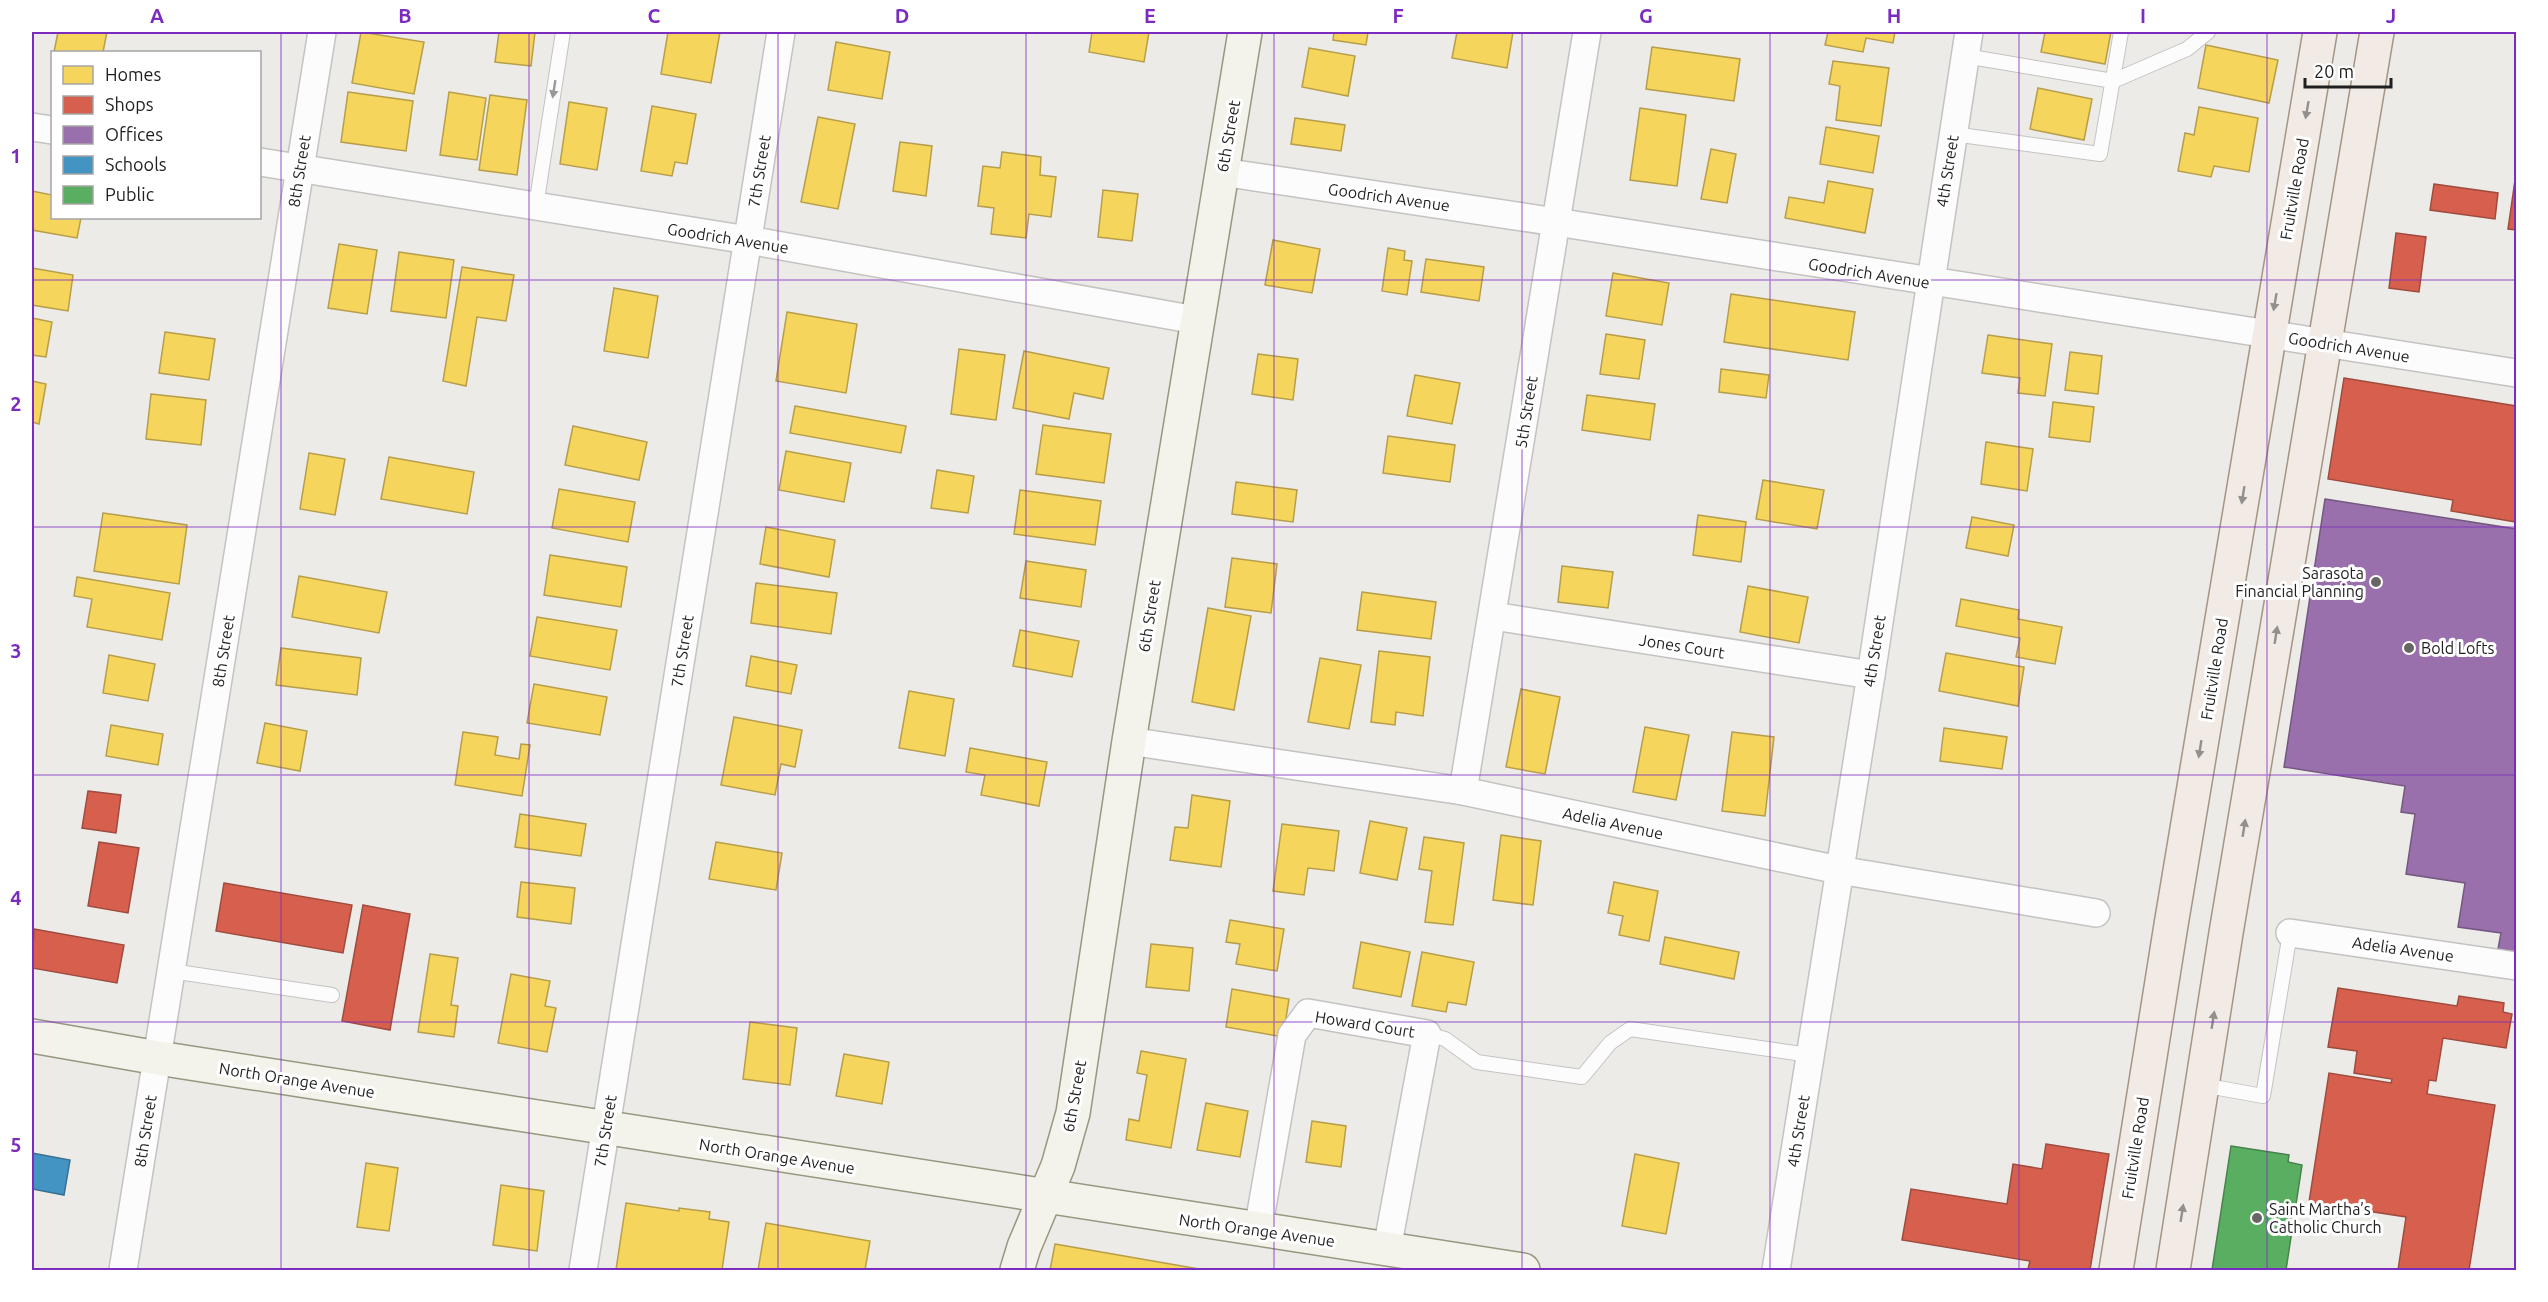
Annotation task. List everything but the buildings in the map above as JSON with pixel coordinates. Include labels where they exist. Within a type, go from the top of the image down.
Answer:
[{"type":"main road","name":"Fruitville Road","points":[[2116,1270],[2320,32]]},
{"type":"main road","points":[[2173,1270],[2377,32]]},
{"type":"street","name":"8th Street","points":[[123,1270],[322,32]]},
{"type":"street","name":"7th Street","points":[[583,1270],[781,32]]},
{"type":"street","name":"6th Street","points":[[1017,1270],[1024,1247],[1058,1166],[1073,1113],[1129,741],[1196,320],[1245,32]]},
{"type":"street","name":"5th Street","points":[[1463,791],[1587,32]]},
{"type":"street","name":"4th Street","points":[[1776,1270],[1871,675],[1967,44]]},
{"type":"street","points":[[32,127],[51,130]]},
{"type":"street","name":"Goodrich Avenue","points":[[261,162],[748,240],[1196,320]]},
{"type":"street","name":"Goodrich Avenue","points":[[1221,172],[1556,222],[2517,374]]},
{"type":"street","name":"Jones Court","points":[[1493,616],[1871,675]]},
{"type":"street","name":"Adelia Avenue","points":[[1129,741],[1463,791],[1839,870],[2096,914]]},
{"type":"street","name":"Adelia Avenue","points":[[2290,933],[2517,966]]},
{"type":"street","name":"Howard Court","points":[[1258,1230],[1292,1035],[1308,1013],[1427,1034],[1387,1249]]},
{"type":"street","name":"North Orange Avenue","points":[[32,1036],[605,1129],[1522,1270]]},
{"type":"lane","points":[[536,206],[563,32]]},
{"type":"lane","points":[[1953,134],[2100,154],[2121,32]]},
{"type":"lane","points":[[1967,44],[2113,81],[2187,49],[2208,32]]},
{"type":"lane","points":[[2202,1085],[2263,1096],[2290,933]]},
{"type":"lane","points":[[171,971],[332,995]]},
{"type":"lane","points":[[1427,1034],[1445,1039],[1477,1062],[1582,1077],[1610,1043],[1630,1029],[1809,1055]]},
{"type":"place","name":"Sarasota Financial Planning","points":[[2376,582]]},
{"type":"place","name":"Bold Lofts","points":[[2409,648]]},
{"type":"place","name":"Saint Martha’s Catholic Church","points":[[2257,1218]]}]
